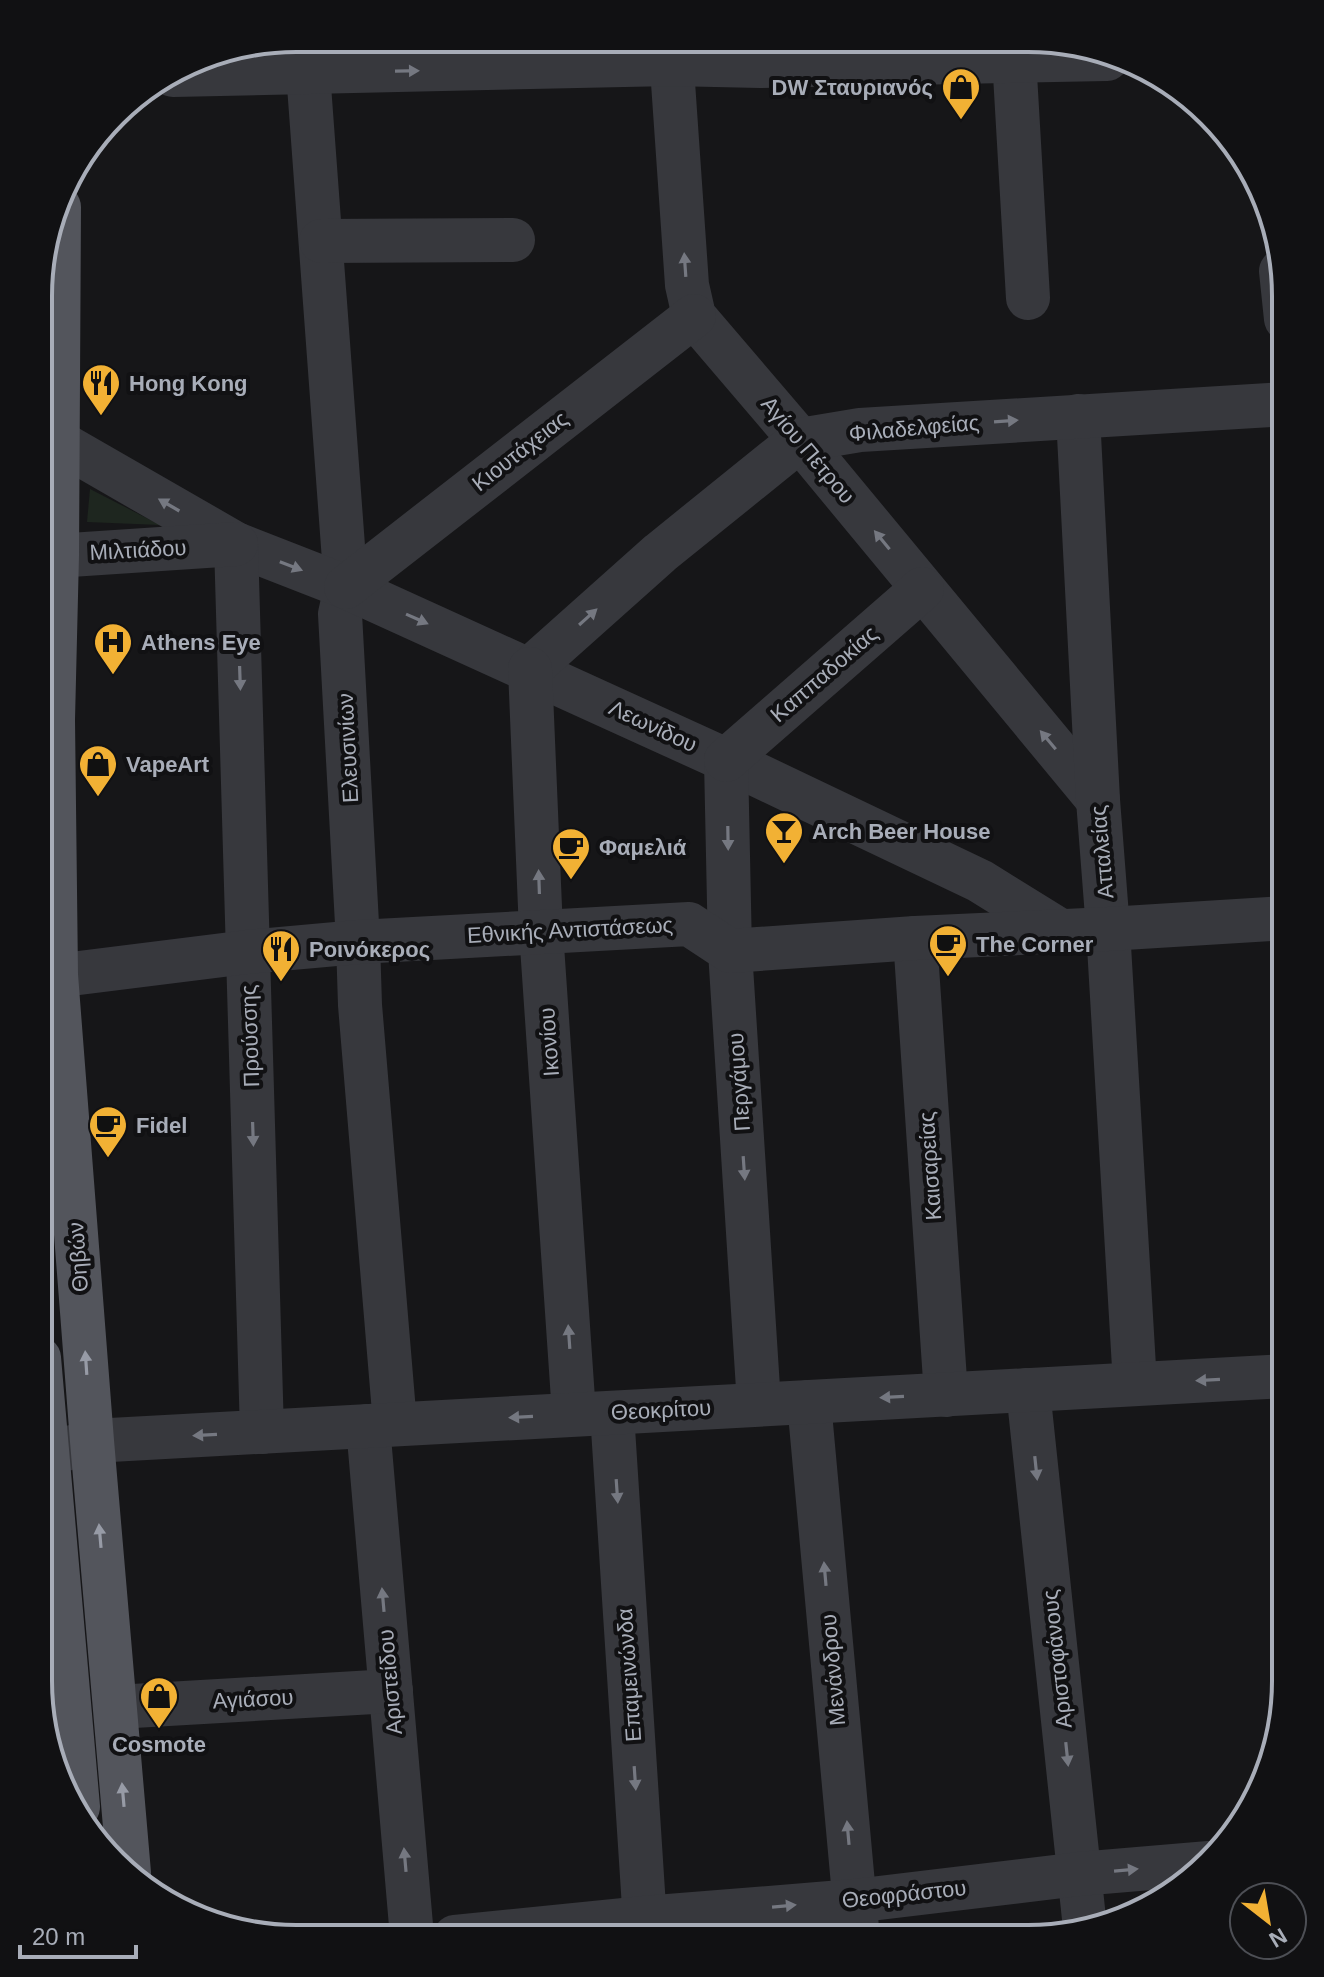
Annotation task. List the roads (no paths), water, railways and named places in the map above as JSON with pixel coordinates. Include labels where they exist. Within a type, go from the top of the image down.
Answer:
[{"type":"main road","name":"Θηβών","points":[[52,505],[57,441],[59,240]]},
{"type":"main road","name":"Θηβών","points":[[52,687],[52,771]]},
{"type":"main road","name":"Θηβών","points":[[52,1019],[128,1858]]},
{"type":"main road","points":[[52,1554],[76,1784]]},
{"type":"street","name":"Αγίου Πέτρου","points":[[671,52],[687,285],[694,316],[1098,800]]},
{"type":"street","points":[[200,72],[320,61],[760,52]]},
{"type":"street","points":[[1013,52],[1028,298]]},
{"type":"street","points":[[1045,53],[1065,55]]},
{"type":"street","name":"Ελευσινίων","points":[[320,61],[321,241],[346,587],[340,614],[382,1425]]},
{"type":"street","points":[[321,241],[513,240]]},
{"type":"street","name":"Κιουτάχειας","points":[[346,587],[694,316]]},
{"type":"street","name":"Φιλαδελφείας","points":[[530,669],[660,553],[800,440],[860,430],[1272,405]]},
{"type":"street","name":"Ατταλείας","points":[[1078,416],[1098,800],[1135,1384]]},
{"type":"street","name":"Λεωνίδου","points":[[57,441],[236,544],[346,587],[726,760],[980,881],[1059,930]]},
{"type":"street","name":"Μιλτιάδου","points":[[52,556],[236,544]]},
{"type":"street","name":"Προύσσης","points":[[236,544],[262,1432]]},
{"type":"street","name":"Καππαδοκίας","points":[[726,760],[922,589]]},
{"type":"street","name":"Ικονίου","points":[[530,669],[541,931],[593,1414]]},
{"type":"street","name":"Περγάμου","points":[[726,760],[730,951],[759,1404]]},
{"type":"street","points":[[730,951],[1272,919]]},
{"type":"street","name":"Εθνικής Αντιστάσεως","points":[[52,976],[247,952],[358,942],[689,924],[730,951]]},
{"type":"street","name":"Καισαρείας","points":[[915,938],[946,1395]]},
{"type":"street","name":"Θεοκρίτου","points":[[52,1453],[92,1441],[1271,1377]]},
{"type":"street","name":"Αριστοφάνους","points":[[1028,1390],[1084,1918]]},
{"type":"street","name":"Μενάνδρου","points":[[809,1402],[856,1920]]},
{"type":"street","name":"Επαμεινώνδα","points":[[593,1414],[645,1925]]},
{"type":"street","name":"Αριστείδου","points":[[382,1425],[391,1691],[411,1925]]},
{"type":"street","name":"Αγιάσου","points":[[116,1707],[391,1691]]},
{"type":"street","name":"Θεοφράστου","points":[[724,1925],[856,1920],[1079,1874],[1188,1865]]},
{"type":"place","name":"DW Σταυριανός","points":[[961,121]]},
{"type":"place","name":"Hong Kong","points":[[101,417]]},
{"type":"place","name":"Athens Eye","points":[[113,676]]},
{"type":"place","name":"VapeArt","points":[[98,798]]},
{"type":"place","name":"Arch Beer House","points":[[784,865]]},
{"type":"place","name":"Φαμελιά","points":[[571,881]]},
{"type":"place","name":"The Corner","points":[[948,978]]},
{"type":"place","name":"Ροινόκερος","points":[[281,983]]},
{"type":"place","name":"Fidel","points":[[108,1159]]},
{"type":"place","name":"Cosmote","points":[[159,1730]]}]
